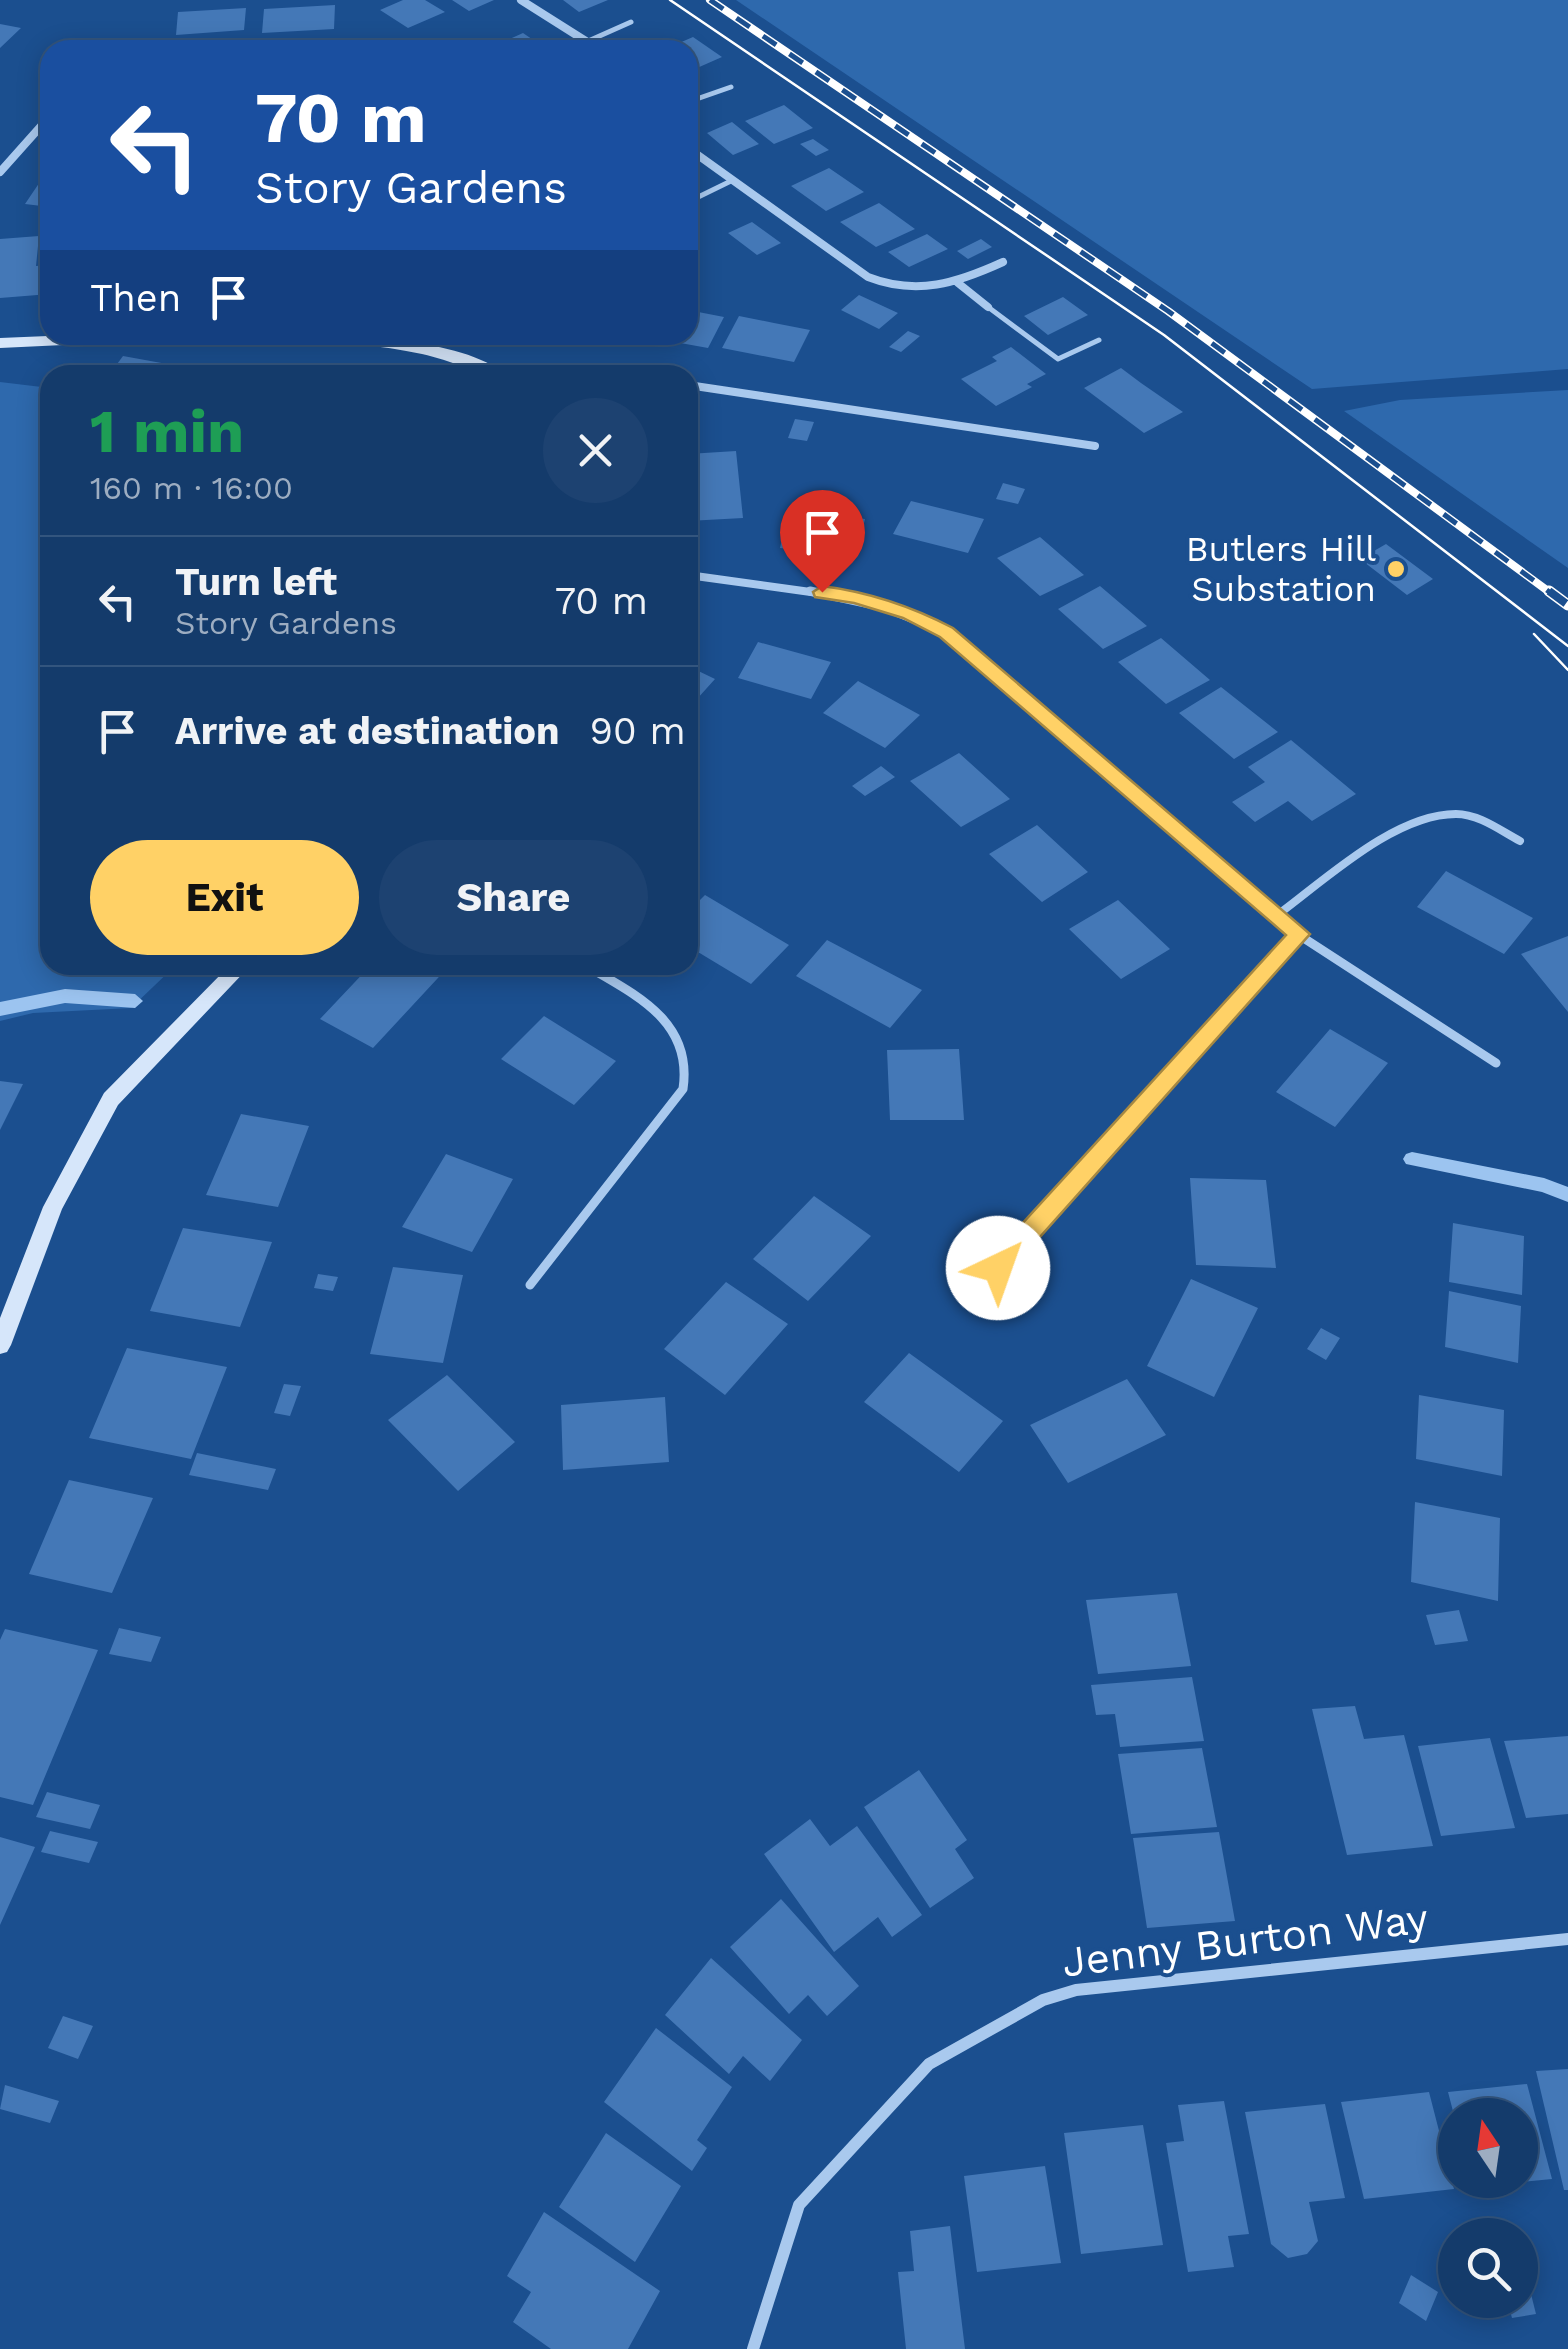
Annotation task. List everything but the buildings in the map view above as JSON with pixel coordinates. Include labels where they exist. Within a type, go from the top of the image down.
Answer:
[{"type":"street","points":[[522,0],[583,40]]},
{"type":"street","points":[[0,172],[40,127]]},
{"type":"street","points":[[698,155],[868,277],[887,286],[926,291],[958,284],[1003,262]]},
{"type":"street","points":[[958,284],[988,307]]},
{"type":"street","points":[[0,343],[40,341]]},
{"type":"street","points":[[393,345],[436,352],[472,365]]},
{"type":"street","points":[[698,387],[1095,446]]},
{"type":"street","points":[[698,576],[856,597],[910,614],[946,632],[1276,916],[1496,1063]]},
{"type":"street","points":[[998,1268],[1299,934]]},
{"type":"street","points":[[0,1345],[53,1207],[111,1098],[232,975]]},
{"type":"street","points":[[530,1285],[683,1090],[688,1071],[685,1051],[673,1028],[637,996],[602,975]]},
{"type":"street","name":"Jenny Burton Way","points":[[753,2349],[799,2205],[929,2064],[1043,2000],[1076,1990],[1568,1939]]},
{"type":"lane","points":[[591,40],[632,22]]},
{"type":"lane","points":[[698,99],[731,87]]},
{"type":"lane","points":[[698,197],[733,180]]},
{"type":"lane","points":[[988,307],[1058,359],[1099,340]]},
{"type":"lane","points":[[1276,916],[1396,832],[1431,819],[1456,814],[1483,821],[1520,841]]},
{"type":"shaded area","points":[[736,0],[1568,0],[1568,369],[1312,389]]},
{"type":"shaded area","points":[[0,382],[40,387],[40,975],[166,975],[131,1008],[33,1013],[0,1021]]},
{"type":"shaded area","points":[[1568,390],[1568,568],[1344,411],[1400,400]]},
{"type":"waterway","points":[[0,1009],[65,996],[135,1001]]},
{"type":"waterway","points":[[1412,1159],[1544,1185],[1568,1195]]},
{"type":"tram line","points":[[670,0],[1164,335],[1568,646]]},
{"type":"tram line","points":[[1534,634],[1568,670]]},
{"type":"railway","points":[[710,0],[1168,311],[1552,594]]},
{"type":"railway","points":[[1549,591],[1568,605]]},
{"type":"place","name":"Butlers Hill Substation","points":[[1396,569]]},
{"type":"route","points":[[822,592],[856,597],[910,614],[946,632],[1299,934],[998,1268]]}]
